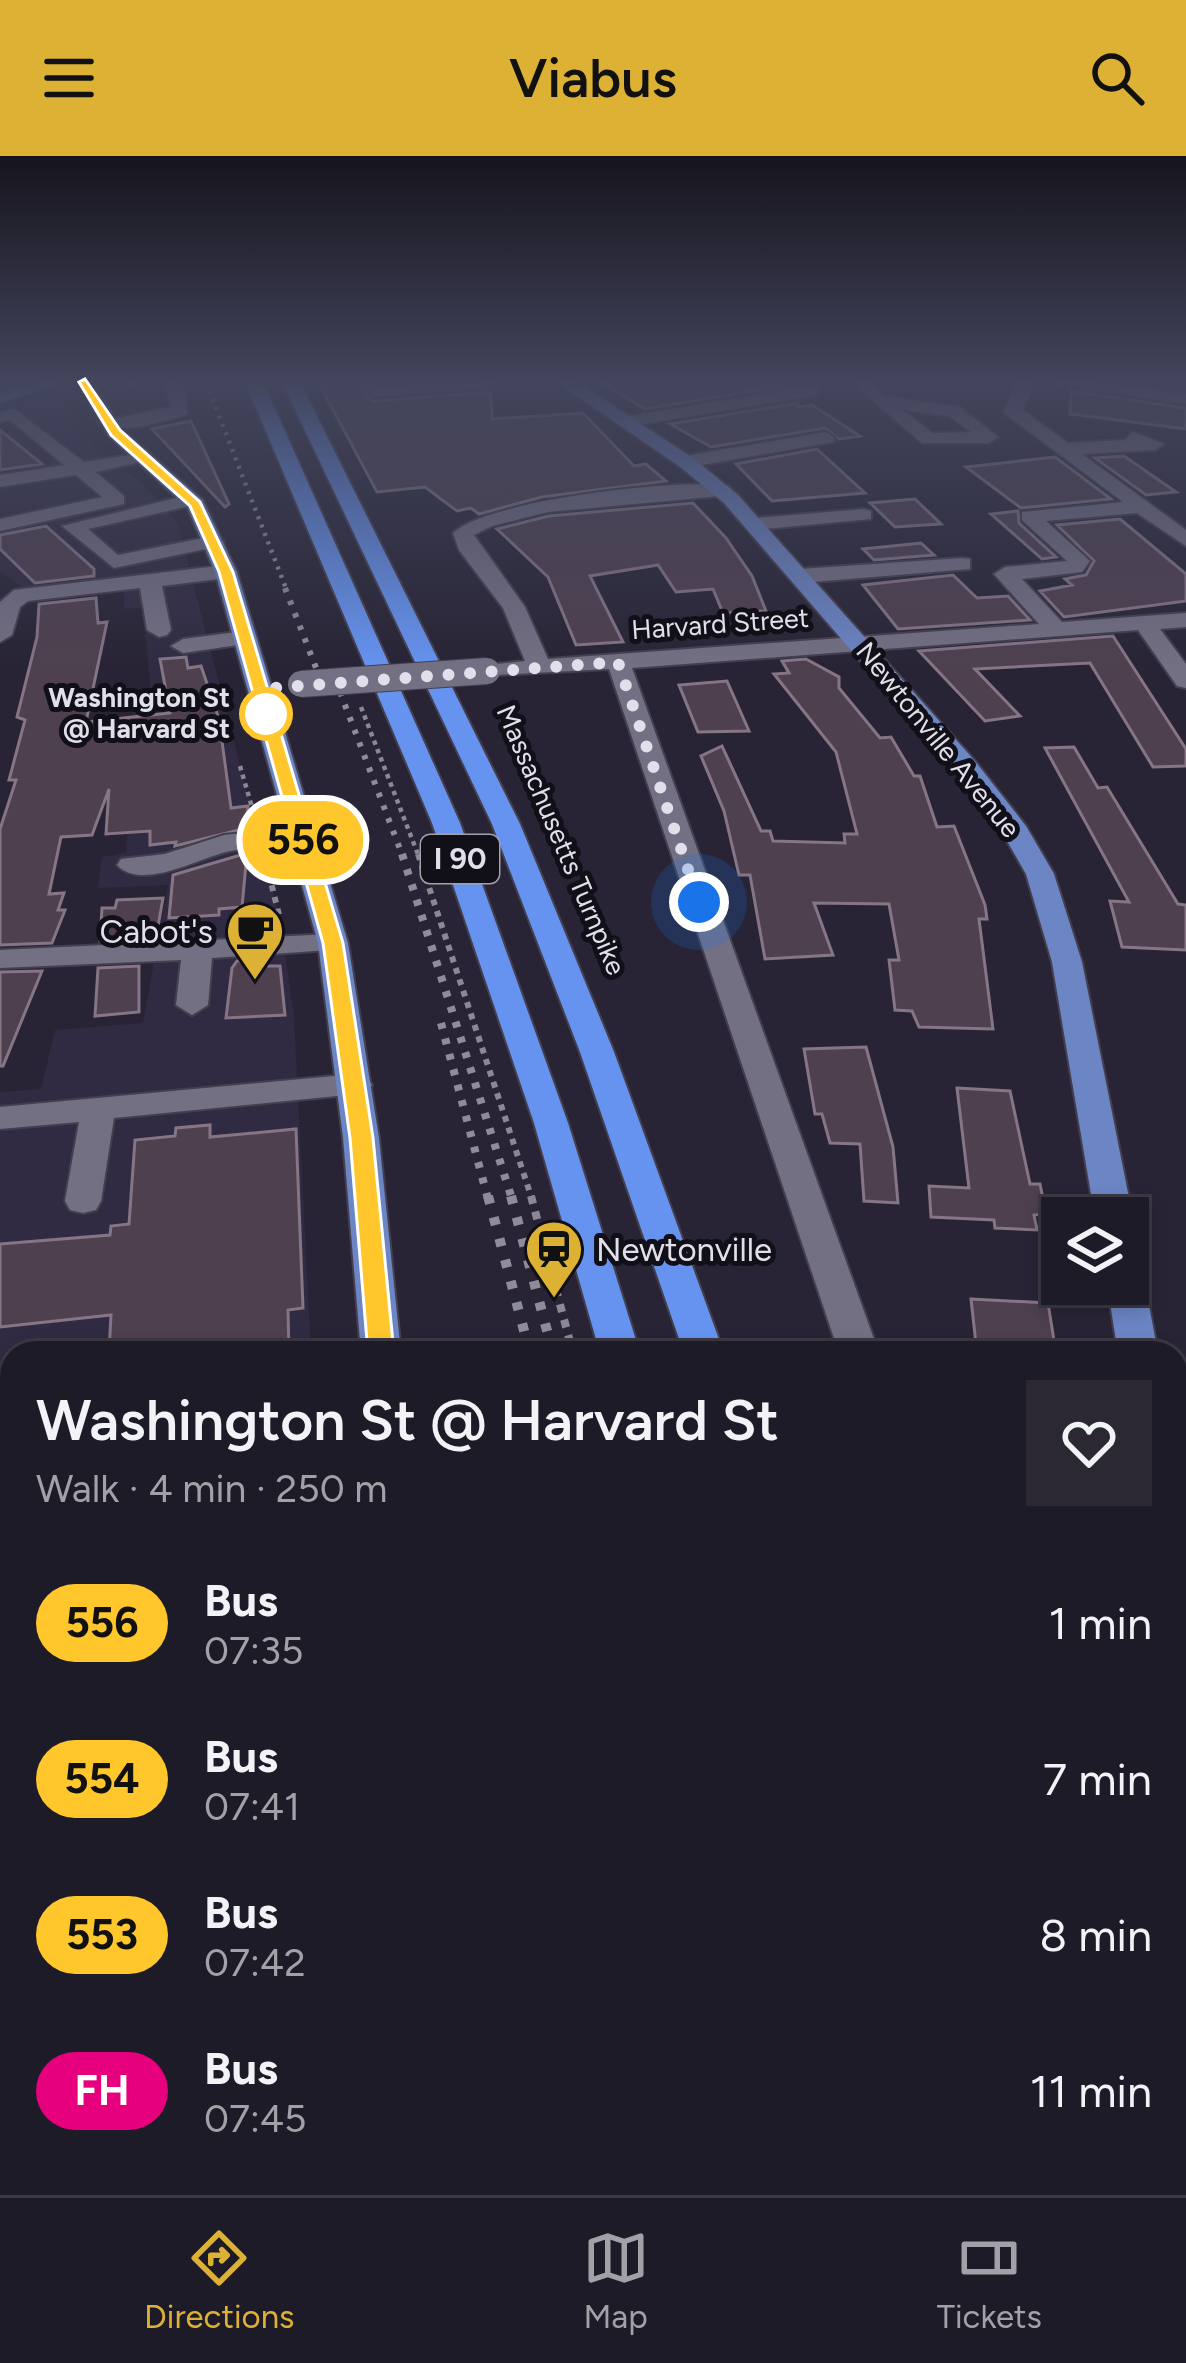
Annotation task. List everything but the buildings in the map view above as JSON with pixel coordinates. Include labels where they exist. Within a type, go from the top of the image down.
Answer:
[{"type":"highway","name":"I 90","points":[[295,477],[452,839],[551,1123],[616,1341]]},
{"type":"highway","name":"Massachusetts Turnpike","points":[[337,477],[506,824],[597,1052],[700,1341]]},
{"type":"main road","points":[[166,477],[192,500],[226,572],[333,943],[355,1085],[379,1341]]},
{"type":"main road","name":"Newtonville Avenue","points":[[704,477],[755,524],[966,766],[1016,832],[1040,874],[1067,962],[1110,1197]]},
{"type":"main road","points":[[1130,1305],[1136,1341]]},
{"type":"street","points":[[0,525],[117,500],[89,477]]},
{"type":"street","points":[[1102,477],[1186,540]]},
{"type":"street","points":[[539,667],[514,607],[470,550],[463,533],[490,520],[568,505],[721,490]]},
{"type":"street","points":[[192,500],[73,525],[114,562],[210,531]]},
{"type":"street","points":[[1056,629],[1005,574],[1075,567],[1079,561],[1029,516],[1168,501]]},
{"type":"street","points":[[755,524],[864,515]]},
{"type":"street","points":[[800,576],[962,564]]},
{"type":"street","points":[[0,635],[10,604],[22,595],[226,572]]},
{"type":"street","points":[[150,580],[159,631]]},
{"type":"street","name":"Harvard Street","points":[[259,689],[1186,620]]},
{"type":"street","points":[[1144,623],[1186,681]]},
{"type":"street","points":[[183,646],[244,638]]},
{"type":"street","points":[[618,662],[855,1341]]},
{"type":"street","points":[[131,865],[169,862],[224,843],[302,835]]},
{"type":"street","points":[[0,959],[333,943]]},
{"type":"street","points":[[192,1005],[197,950]]},
{"type":"street","points":[[0,1118],[98,1113],[355,1085]]},
{"type":"street","points":[[83,1201],[98,1113]]},
{"type":"path","points":[[363,713],[421,859],[532,1200],[571,1341]]},
{"type":"path","points":[[241,766],[258,829]]},
{"type":"path","points":[[262,846],[281,923],[274,932]]},
{"type":"shaded area","points":[[0,477],[133,477],[178,524],[281,923],[294,1017],[310,1341],[0,1341],[0,1092],[41,1089],[55,1030],[143,1023],[168,885],[98,888],[102,857],[126,853],[134,708],[152,706],[143,608],[124,609],[123,589],[36,598],[0,571]]},
{"type":"railway","points":[[243,477],[287,591]]},
{"type":"railway","points":[[285,588],[318,673]]},
{"type":"railway","points":[[340,692],[403,856]]},
{"type":"railway","points":[[403,856],[512,1199]]},
{"type":"railway","points":[[441,1023],[488,1199]]},
{"type":"railway","points":[[488,1196],[527,1341]]},
{"type":"railway","points":[[511,1196],[550,1341]]},
{"type":"bus line","name":"556","points":[[167,477],[205,518],[226,572],[333,943],[361,1138],[380,1341]]},
{"type":"place","name":"Washington St @ Harvard St","points":[[266,714]]},
{"type":"place","name":"Cabot's","points":[[255,982]]},
{"type":"place","name":"Newtonville","points":[[554,1300]]},
{"type":"route","points":[[266,714],[259,689],[618,662],[699,902]]}]
